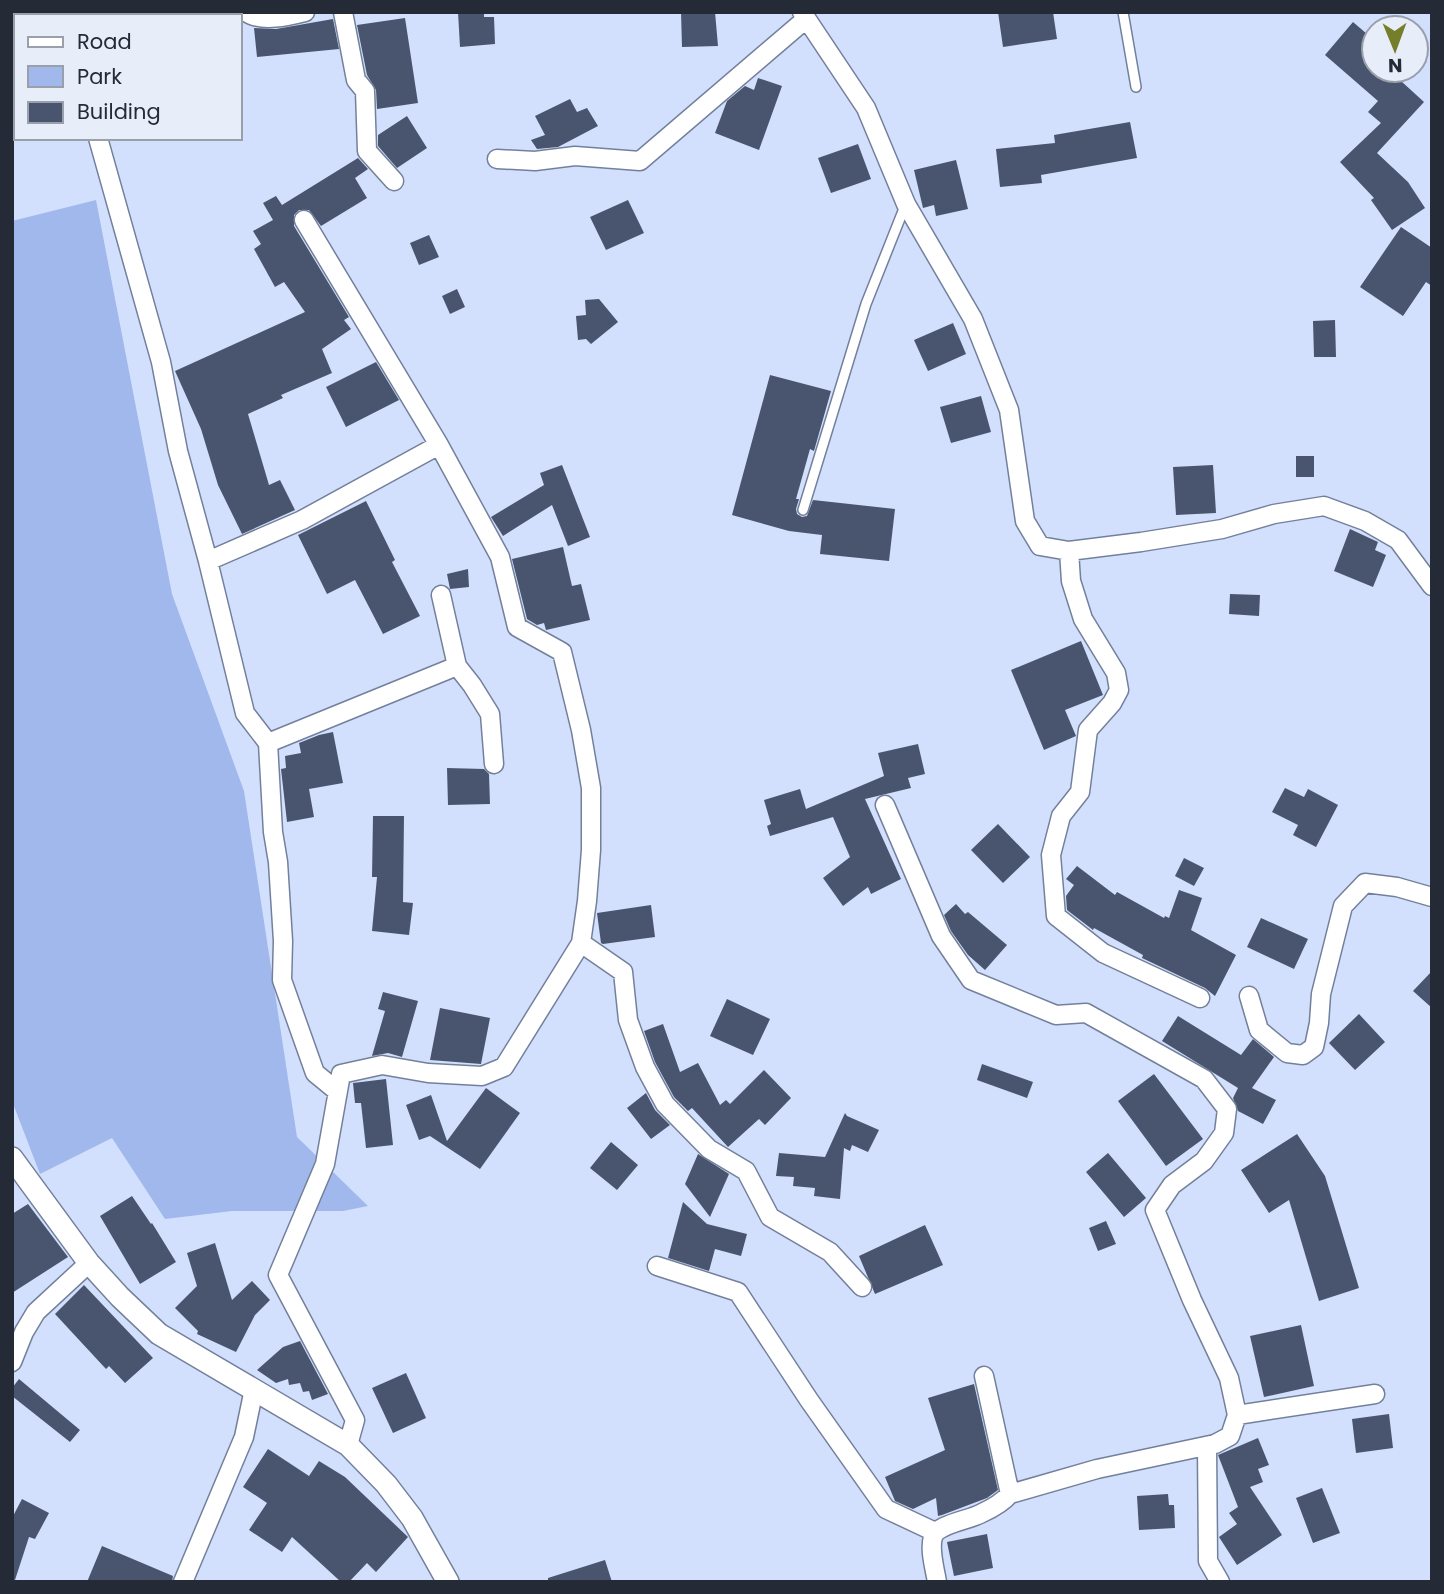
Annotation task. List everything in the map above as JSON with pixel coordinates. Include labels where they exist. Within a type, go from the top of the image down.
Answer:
[{"type":"street","points":[[246,12],[251,16],[284,17],[305,12]]},
{"type":"street","points":[[343,12],[356,80],[365,91],[368,151],[394,181]]},
{"type":"street","points":[[497,159],[535,161],[575,156],[640,161],[804,16],[866,108],[906,204],[973,319],[1009,410],[1025,521],[1040,546],[1069,551],[1222,529],[1274,514],[1324,506],[1365,521],[1398,541],[1432,586]]},
{"type":"street","points":[[99,140],[161,362],[178,450],[245,713],[268,743],[283,941],[282,980],[315,1073],[337,1091]]},
{"type":"street","points":[[304,220],[439,445],[500,557],[517,627],[562,652],[581,730],[591,788],[591,850],[581,943],[504,1067],[482,1076],[428,1073],[382,1065],[341,1074],[325,1164],[278,1275],[355,1420],[348,1445]]},
{"type":"street","points":[[208,561],[302,520],[439,445]]},
{"type":"street","points":[[1069,551],[1071,581],[1083,619],[1116,673],[1119,690],[1112,703],[1088,730],[1080,792],[1061,816],[1051,855],[1056,916],[1103,953],[1200,998]]},
{"type":"street","points":[[440,595],[457,666],[490,714],[494,764]]},
{"type":"street","points":[[268,743],[457,666]]},
{"type":"street","points":[[885,805],[941,936],[971,980],[1056,1015],[1086,1013],[1204,1079],[1227,1109],[1224,1133],[1204,1161],[1172,1185],[1155,1210],[1192,1300],[1229,1378],[1237,1415],[1230,1436],[1207,1446],[1097,1469],[1010,1494],[1000,1504],[979,1515],[942,1527],[935,1532],[932,1540],[937,1582]]},
{"type":"street","points":[[1248,996],[1259,1030],[1287,1053],[1303,1055],[1314,1047],[1321,994],[1343,906],[1365,883],[1398,887],[1432,897]]},
{"type":"street","points":[[581,943],[622,972],[628,1020],[645,1066],[665,1104],[709,1149],[746,1171],[770,1217],[830,1252],[862,1287]]},
{"type":"street","points":[[12,1158],[89,1263],[159,1334],[348,1445],[386,1484],[412,1518],[448,1582]]},
{"type":"street","points":[[12,1362],[24,1332],[36,1312],[89,1263]]},
{"type":"street","points":[[657,1266],[738,1292],[809,1400],[886,1509],[935,1532]]},
{"type":"street","points":[[984,1376],[1010,1494]]},
{"type":"street","points":[[183,1582],[244,1437],[254,1389]]},
{"type":"street","points":[[1237,1415],[1376,1394]]},
{"type":"street","points":[[1207,1446],[1208,1561],[1220,1582]]},
{"type":"lane","points":[[1123,12],[1136,87]]},
{"type":"lane","points":[[803,510],[866,304],[906,204]]},
{"type":"green space","points":[[96,200],[172,594],[244,791],[297,1137],[368,1206],[343,1211],[232,1211],[165,1219],[112,1138],[40,1174],[12,1101],[12,221]]},
{"type":"building","points":[[458,12],[484,12],[484,17],[494,17],[495,44],[460,47]]},
{"type":"building","points":[[681,12],[715,12],[718,46],[682,47]]},
{"type":"building","points":[[998,12],[1053,12],[1057,39],[1003,47]]},
{"type":"building","points":[[405,18],[418,103],[377,109],[376,90],[367,75],[357,25]]},
{"type":"building","points":[[333,19],[339,49],[257,57],[254,28],[276,29]]},
{"type":"building","points":[[1353,22],[1360,28],[1360,84],[1404,84],[1424,102],[1377,153],[1408,182],[1425,208],[1392,230],[1371,200],[1374,198],[1340,162],[1381,123],[1368,112],[1378,101],[1325,55]]},
{"type":"building","points":[[758,78],[782,86],[759,150],[715,133],[727,101],[745,86],[754,90]]},
{"type":"building","points":[[570,99],[577,112],[587,108],[598,126],[558,147],[537,149],[531,140],[545,135],[535,116]]},
{"type":"building","points":[[407,116],[427,148],[397,168],[378,146],[378,135]]},
{"type":"building","points":[[1130,122],[1137,158],[1041,175],[1042,183],[1000,187],[996,149],[1055,143],[1054,135]]},
{"type":"building","points":[[858,144],[871,179],[831,193],[818,158]]},
{"type":"building","points":[[358,158],[368,169],[355,178],[367,198],[321,226],[309,210],[299,210],[294,215],[294,226],[349,317],[344,320],[351,329],[322,349],[332,373],[281,395],[283,398],[248,414],[269,485],[280,480],[295,510],[242,534],[218,485],[201,429],[175,371],[305,312],[284,282],[275,287],[254,249],[261,244],[253,231],[273,220],[263,203],[276,196],[282,205]]},
{"type":"building","points":[[956,160],[968,209],[936,216],[934,205],[923,208],[914,170]]},
{"type":"building","points":[[628,200],[644,233],[606,250],[590,217]]},
{"type":"building","points":[[1401,227],[1432,248],[1432,286],[1426,282],[1403,316],[1360,287]]},
{"type":"building","points":[[429,235],[439,257],[419,265],[410,243]]},
{"type":"building","points":[[457,289],[465,307],[450,314],[442,296]]},
{"type":"building","points":[[599,299],[618,322],[591,344],[586,339],[578,340],[576,316],[586,315],[585,300]]},
{"type":"building","points":[[1335,320],[1336,357],[1314,357],[1313,321]]},
{"type":"building","points":[[953,323],[966,354],[928,371],[914,340]]},
{"type":"building","points":[[376,362],[399,400],[346,427],[326,387]]},
{"type":"building","points":[[770,375],[831,391],[814,451],[810,449],[796,499],[799,499],[797,514],[807,516],[813,500],[895,509],[889,561],[820,554],[822,535],[789,531],[732,515]]},
{"type":"building","points":[[981,396],[991,432],[951,443],[940,407]]},
{"type":"building","points":[[1296,456],[1314,456],[1314,477],[1296,477]]},
{"type":"building","points":[[562,465],[590,537],[568,546],[552,505],[503,536],[491,517],[544,485],[540,473]]},
{"type":"building","points":[[1213,465],[1216,513],[1176,515],[1173,467]]},
{"type":"building","points":[[366,501],[395,560],[392,562],[420,616],[383,634],[355,580],[327,594],[298,535]]},
{"type":"building","points":[[1350,529],[1378,542],[1375,550],[1386,555],[1373,587],[1334,571]]},
{"type":"building","points":[[563,547],[572,586],[581,584],[590,620],[546,630],[544,623],[537,625],[527,619],[512,559]]},
{"type":"building","points":[[468,569],[469,587],[450,589],[447,574]]},
{"type":"building","points":[[1230,594],[1260,595],[1259,616],[1229,614]]},
{"type":"building","points":[[1081,641],[1103,695],[1065,710],[1076,736],[1044,750],[1011,670]]},
{"type":"building","points":[[333,732],[343,783],[309,789],[314,817],[287,822],[281,769],[286,768],[285,756],[301,753],[299,743]]},
{"type":"building","points":[[918,744],[925,774],[908,778],[911,788],[865,799],[901,879],[871,894],[868,887],[843,906],[823,878],[850,857],[833,817],[770,836],[767,826],[771,824],[764,800],[800,789],[806,809],[884,776],[878,753]]},
{"type":"building","points":[[447,768],[484,769],[489,774],[490,804],[448,805]]},
{"type":"building","points":[[1285,788],[1304,797],[1308,789],[1338,805],[1316,847],[1293,835],[1298,825],[1272,812]]},
{"type":"building","points":[[373,816],[404,816],[403,902],[413,903],[409,935],[372,931],[377,877],[372,877]]},
{"type":"building","points":[[998,824],[1030,857],[1003,883],[971,850]]},
{"type":"building","points":[[1184,858],[1204,868],[1194,886],[1175,876]]},
{"type":"building","points":[[1077,866],[1115,895],[1117,892],[1164,918],[1169,918],[1179,890],[1202,898],[1191,930],[1236,955],[1215,996],[1205,988],[1142,958],[1143,955],[1094,928],[1093,930],[1067,910],[1066,896],[1074,885],[1066,879]]},
{"type":"building","points":[[956,904],[965,914],[968,912],[1007,945],[985,970],[968,955],[951,931],[944,915]]},
{"type":"building","points":[[651,905],[655,937],[601,943],[597,913]]},
{"type":"building","points":[[1261,918],[1308,939],[1294,969],[1247,947]]},
{"type":"building","points":[[1432,971],[1432,1008],[1413,991]]},
{"type":"building","points":[[383,992],[418,1001],[402,1057],[388,1053],[372,1056],[385,1011],[378,1009]]},
{"type":"building","points":[[727,999],[770,1019],[753,1055],[710,1036]]},
{"type":"building","points":[[440,1008],[490,1018],[481,1064],[430,1060]]},
{"type":"building","points":[[1359,1014],[1385,1042],[1355,1070],[1329,1043]]},
{"type":"building","points":[[1178,1016],[1241,1055],[1253,1039],[1274,1057],[1252,1088],[1276,1100],[1263,1124],[1238,1111],[1233,1098],[1238,1088],[1162,1041]]},
{"type":"building","points":[[663,1024],[680,1072],[698,1063],[720,1105],[726,1100],[730,1104],[764,1070],[791,1098],[765,1125],[759,1119],[728,1147],[692,1108],[688,1111],[674,1097],[655,1062],[644,1031]]},
{"type":"building","points":[[982,1064],[1033,1082],[1027,1098],[977,1080]]},
{"type":"building","points":[[1154,1074],[1203,1139],[1166,1166],[1118,1101]]},
{"type":"building","points":[[386,1079],[393,1145],[366,1148],[361,1103],[355,1103],[353,1083]]},
{"type":"building","points":[[486,1088],[520,1113],[480,1169],[430,1136],[419,1140],[406,1105],[431,1095],[447,1141]]},
{"type":"building","points":[[646,1093],[655,1110],[670,1125],[651,1139],[627,1108]]},
{"type":"building","points":[[845,1113],[879,1130],[868,1152],[852,1145],[850,1151],[844,1148],[840,1199],[814,1196],[815,1188],[793,1186],[794,1177],[776,1176],[779,1153],[825,1157]]},
{"type":"building","points":[[1297,1134],[1325,1176],[1359,1288],[1319,1301],[1289,1200],[1269,1213],[1241,1170]]},
{"type":"building","points":[[611,1142],[638,1165],[617,1190],[590,1168]]},
{"type":"building","points":[[1108,1153],[1146,1198],[1124,1217],[1086,1172]]},
{"type":"building","points":[[698,1154],[729,1174],[710,1217],[685,1184]]},
{"type":"building","points":[[132,1196],[176,1262],[140,1284],[100,1216]]},
{"type":"building","points":[[683,1202],[707,1224],[747,1234],[741,1256],[715,1249],[709,1271],[668,1258]]},
{"type":"building","points":[[28,1204],[68,1257],[12,1293],[12,1214]]},
{"type":"building","points":[[1106,1221],[1116,1244],[1098,1251],[1089,1228]]},
{"type":"building","points":[[925,1225],[943,1265],[875,1294],[859,1256]]},
{"type":"building","points":[[215,1243],[232,1300],[252,1281],[270,1300],[255,1315],[236,1352],[197,1334],[198,1331],[175,1308],[197,1286],[187,1253]]},
{"type":"building","points":[[84,1285],[153,1358],[125,1383],[109,1366],[106,1369],[55,1314]]},
{"type":"building","points":[[1301,1325],[1314,1386],[1264,1397],[1250,1336]]},
{"type":"building","points":[[300,1341],[328,1394],[312,1400],[309,1391],[303,1392],[300,1383],[289,1385],[288,1379],[276,1383],[257,1370],[283,1347]]},
{"type":"building","points":[[406,1373],[426,1418],[393,1433],[372,1388]]},
{"type":"building","points":[[19,1379],[80,1430],[70,1442],[12,1396],[12,1388]]},
{"type":"building","points":[[974,1384],[998,1490],[987,1498],[938,1516],[936,1498],[913,1509],[895,1501],[885,1477],[945,1450],[928,1398]]},
{"type":"building","points":[[1389,1414],[1393,1448],[1356,1453],[1352,1419]]},
{"type":"building","points":[[1258,1438],[1269,1465],[1258,1469],[1263,1482],[1250,1487],[1282,1535],[1237,1565],[1219,1537],[1237,1524],[1229,1513],[1238,1507],[1218,1455]]},
{"type":"building","points":[[268,1449],[309,1476],[319,1461],[345,1477],[408,1537],[376,1572],[367,1563],[349,1582],[341,1582],[292,1537],[282,1552],[249,1530],[267,1503],[243,1487]]},
{"type":"building","points":[[1322,1488],[1340,1533],[1313,1543],[1296,1498]]},
{"type":"building","points":[[1168,1494],[1169,1505],[1174,1505],[1175,1528],[1139,1530],[1137,1496]]},
{"type":"building","points":[[22,1499],[49,1513],[35,1539],[29,1537],[15,1580],[12,1579],[12,1518]]},
{"type":"building","points":[[987,1534],[993,1568],[954,1576],[947,1542]]},
{"type":"building","points":[[102,1546],[173,1576],[172,1582],[87,1582]]},
{"type":"building","points":[[605,1560],[612,1582],[548,1582],[548,1578]]}]
